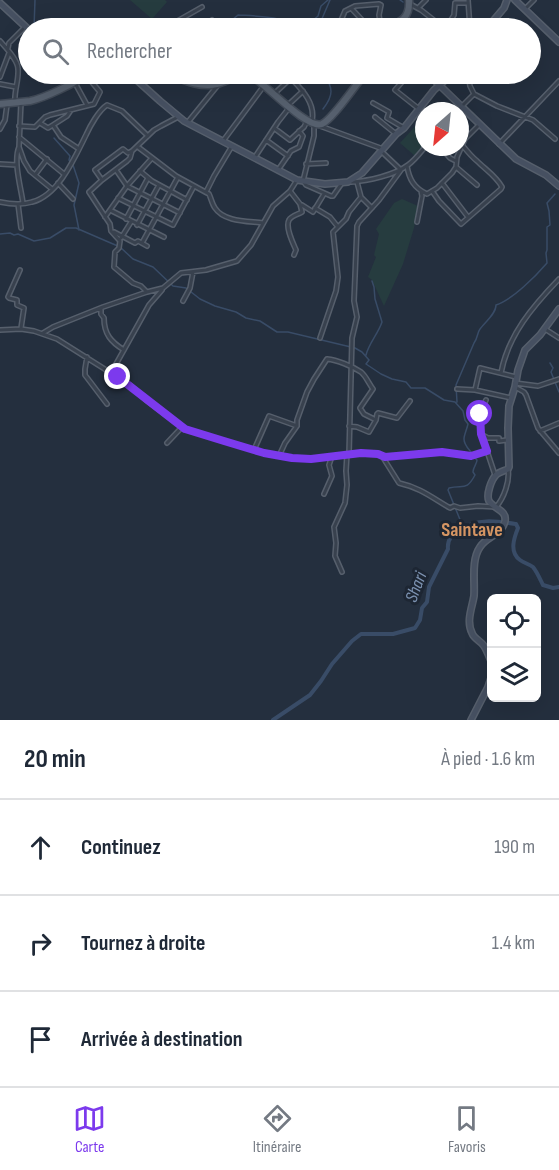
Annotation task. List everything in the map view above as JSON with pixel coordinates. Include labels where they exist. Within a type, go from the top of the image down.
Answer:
[{"type":"main road","points":[[404,18],[409,2]]},
{"type":"main road","points":[[11,103],[41,98],[71,84]]},
{"type":"main road","points":[[261,84],[313,123],[322,124],[328,120],[357,84]]},
{"type":"street","points":[[418,8],[426,0]]},
{"type":"street","points":[[496,18],[507,0]]},
{"type":"street","points":[[504,8],[534,0]]},
{"type":"street","points":[[452,18],[454,3],[468,1],[469,18]]},
{"type":"street","points":[[409,2],[432,18]]},
{"type":"street","points":[[0,3],[18,20]]},
{"type":"street","points":[[341,18],[345,11],[351,8],[380,4],[381,18]]},
{"type":"street","points":[[520,4],[534,18]]},
{"type":"street","points":[[183,18],[202,7]]},
{"type":"street","points":[[351,8],[360,18]]},
{"type":"street","points":[[541,24],[559,42]]},
{"type":"street","points":[[0,77],[9,43],[18,36]]},
{"type":"street","points":[[0,41],[16,61],[18,68],[16,87],[0,129]]},
{"type":"street","points":[[0,59],[6,60]]},
{"type":"street","points":[[500,144],[559,81]]},
{"type":"street","points":[[0,84],[16,87]]},
{"type":"street","points":[[76,84],[87,105]]},
{"type":"street","points":[[19,126],[36,127],[50,115],[93,105],[100,92],[94,84]]},
{"type":"street","points":[[141,84],[187,123],[278,171],[324,194],[333,196],[345,182],[362,173],[415,114]]},
{"type":"street","points":[[187,123],[218,84]]},
{"type":"street","points":[[274,94],[285,84]]},
{"type":"street","points":[[111,373],[149,305],[163,288],[181,273],[214,269],[237,261],[251,246],[273,206],[300,181],[314,136],[312,108],[297,84]]},
{"type":"street","points":[[400,84],[395,90],[415,106]]},
{"type":"street","points":[[470,84],[474,94],[538,123],[555,139]]},
{"type":"street","points":[[425,102],[440,85],[456,102]]},
{"type":"street","points":[[223,141],[264,86]]},
{"type":"street","points":[[254,158],[289,106],[303,91]]},
{"type":"street","points":[[467,102],[474,94]]},
{"type":"street","points":[[11,103],[19,126],[17,153],[23,203]]},
{"type":"street","points":[[95,103],[102,108]]},
{"type":"street","points":[[373,103],[389,112],[387,118],[404,128]]},
{"type":"street","points":[[0,202],[18,204],[33,202],[52,189],[64,174],[89,128],[106,105],[122,111],[148,136]]},
{"type":"street","points":[[40,123],[48,128],[67,116],[71,110]]},
{"type":"street","points":[[469,115],[516,159],[559,186]]},
{"type":"street","points":[[102,180],[95,170],[123,149],[128,153],[132,151],[161,126],[178,117]]},
{"type":"street","points":[[375,117],[396,134]]},
{"type":"street","points":[[274,128],[290,140],[304,127],[313,123],[382,150],[401,170]]},
{"type":"street","points":[[469,135],[480,124]]},
{"type":"street","points":[[53,125],[61,138],[79,149]]},
{"type":"street","points":[[278,171],[291,151],[299,147],[303,136],[299,131]]},
{"type":"street","points":[[19,137],[64,174]]},
{"type":"street","points":[[266,140],[288,156]]},
{"type":"street","points":[[208,191],[232,146]]},
{"type":"street","points":[[19,147],[30,171],[52,189]]},
{"type":"street","points":[[138,147],[178,177],[208,191],[215,208],[222,215],[234,220],[263,224]]},
{"type":"street","points":[[132,151],[127,161],[89,192],[110,224],[110,229],[121,239],[135,243],[138,241],[147,246]]},
{"type":"street","points":[[432,191],[461,224],[502,187],[492,173],[469,153]]},
{"type":"street","points":[[300,181],[325,184],[372,179],[401,170],[416,156]]},
{"type":"street","points":[[448,156],[456,161]]},
{"type":"street","points":[[422,196],[442,183],[456,167],[458,156]]},
{"type":"street","points":[[105,217],[127,186],[152,158]]},
{"type":"street","points":[[35,175],[47,159]]},
{"type":"street","points":[[306,164],[326,163]]},
{"type":"street","points":[[0,164],[18,165]]},
{"type":"street","points":[[407,166],[411,182],[427,194]]},
{"type":"street","points":[[456,167],[477,185]]},
{"type":"street","points":[[116,170],[127,186],[180,213]]},
{"type":"street","points":[[342,573],[334,553],[336,543],[334,527],[345,503],[347,485],[352,338],[357,317],[354,301],[357,226],[401,170]]},
{"type":"street","points":[[139,171],[187,200]]},
{"type":"street","points":[[142,243],[178,177]]},
{"type":"street","points":[[126,219],[148,178]]},
{"type":"street","points":[[357,182],[361,197],[372,208]]},
{"type":"street","points":[[58,183],[73,199]]},
{"type":"street","points":[[442,183],[468,218]]},
{"type":"street","points":[[137,225],[159,185]]},
{"type":"street","points":[[118,198],[173,225],[194,186]]},
{"type":"street","points":[[290,191],[300,204],[313,212],[324,194]]},
{"type":"street","points":[[417,222],[421,191]]},
{"type":"street","points":[[320,338],[336,291],[338,277],[333,232],[346,219],[361,197]]},
{"type":"street","points":[[18,204],[21,228]]},
{"type":"street","points":[[294,255],[296,250],[288,222],[290,218],[302,212],[300,204]]},
{"type":"street","points":[[315,208],[330,217],[338,227]]},
{"type":"street","points":[[110,210],[164,237]]},
{"type":"street","points":[[131,222],[115,252],[116,270],[147,292]]},
{"type":"street","points":[[20,270],[8,297],[17,300],[17,305],[24,309],[21,329]]},
{"type":"street","points":[[183,301],[190,289],[193,272]]},
{"type":"street","points":[[501,373],[503,361],[515,334],[538,300],[559,279]]},
{"type":"street","points":[[43,333],[106,304],[163,288]]},
{"type":"street","points":[[101,308],[104,327],[111,341],[124,350]]},
{"type":"street","points":[[496,507],[508,482],[510,464],[508,421],[511,398],[525,350],[559,309]]},
{"type":"street","points":[[545,328],[559,338]]},
{"type":"street","points":[[0,330],[21,329],[43,333],[57,339],[130,385],[182,427],[279,456],[311,459],[374,453],[395,457],[442,452],[473,455],[487,451]]},
{"type":"street","points":[[87,357],[85,375],[107,404]]},
{"type":"street","points":[[279,456],[297,426],[304,399],[327,359],[361,373],[373,389],[360,408],[364,414],[376,420]]},
{"type":"street","points":[[475,390],[480,368],[501,373],[516,382],[526,395],[540,431],[559,453]]},
{"type":"street","points":[[516,382],[538,386],[556,380]]},
{"type":"street","points":[[457,389],[475,390],[511,398]]},
{"type":"street","points":[[486,400],[480,414],[481,434],[495,476]]},
{"type":"street","points":[[349,426],[369,432],[378,413],[397,418],[410,401]]},
{"type":"street","points":[[255,450],[269,416],[297,426]]},
{"type":"street","points":[[540,431],[559,423]]},
{"type":"street","points":[[167,443],[182,427]]},
{"type":"street","points":[[481,434],[488,438],[499,438],[499,441],[509,440]]},
{"type":"street","points":[[248,448],[249,443]]},
{"type":"street","points":[[324,494],[332,476],[329,465],[333,456]]},
{"type":"street","points":[[382,456],[399,483],[412,485],[438,499],[447,507],[496,507]]},
{"type":"street","points":[[487,651],[484,644],[477,640],[470,631],[477,552],[481,545],[504,527],[506,518],[504,514],[490,502],[488,497],[495,476],[508,469]]},
{"type":"street","points":[[471,720],[487,689]]},
{"type":"green space","points":[[130,0],[165,0],[167,2],[151,18]]},
{"type":"green space","points":[[415,126],[415,156],[400,143]]},
{"type":"green space","points":[[402,199],[418,206],[403,264],[384,306],[372,280],[368,277],[376,257],[374,255],[379,234],[376,229],[394,203]]},
{"type":"waterway","points":[[34,18],[35,0]]},
{"type":"waterway","points":[[316,18],[321,6],[328,0]]},
{"type":"waterway","points":[[322,18],[330,0]]},
{"type":"waterway","points":[[234,18],[238,15],[272,18]]},
{"type":"waterway","points":[[323,109],[331,95],[329,84]]},
{"type":"waterway","points":[[54,138],[70,156],[70,162]]},
{"type":"waterway","points":[[73,165],[79,183],[74,205],[79,230]]},
{"type":"waterway","points":[[457,402],[456,385],[480,329],[492,315],[496,305],[516,293],[547,263],[547,227],[550,225],[547,203],[555,194]]},
{"type":"waterway","points":[[0,234],[18,234],[34,241],[50,238],[66,228],[76,228],[120,247],[133,259],[153,267],[173,286],[186,288],[200,299],[215,306],[260,321],[277,332],[288,332],[355,348],[369,360],[366,364],[381,374],[406,382],[411,388],[425,388],[444,400],[455,402],[463,411],[468,424],[464,442],[477,460],[473,470],[475,475],[469,484],[448,490],[463,527]]},
{"type":"waterway","points":[[366,355],[382,322],[372,281]]},
{"type":"waterway","points":[[550,363],[559,392]]},
{"type":"waterway","name":"Shari","points":[[273,720],[310,695],[332,664],[361,634],[393,634],[415,628],[420,620],[422,608],[427,602],[429,587],[448,549],[449,540],[466,526],[487,521],[516,524],[518,528],[513,545],[514,553],[533,567],[543,585],[559,587]]},
{"type":"district","name":"Saintave","points":[[472,530]]},
{"type":"route","points":[[118,377],[185,429],[264,453],[292,458],[311,459],[361,453],[395,457],[442,452],[471,456],[487,451],[481,434],[480,414]]}]
